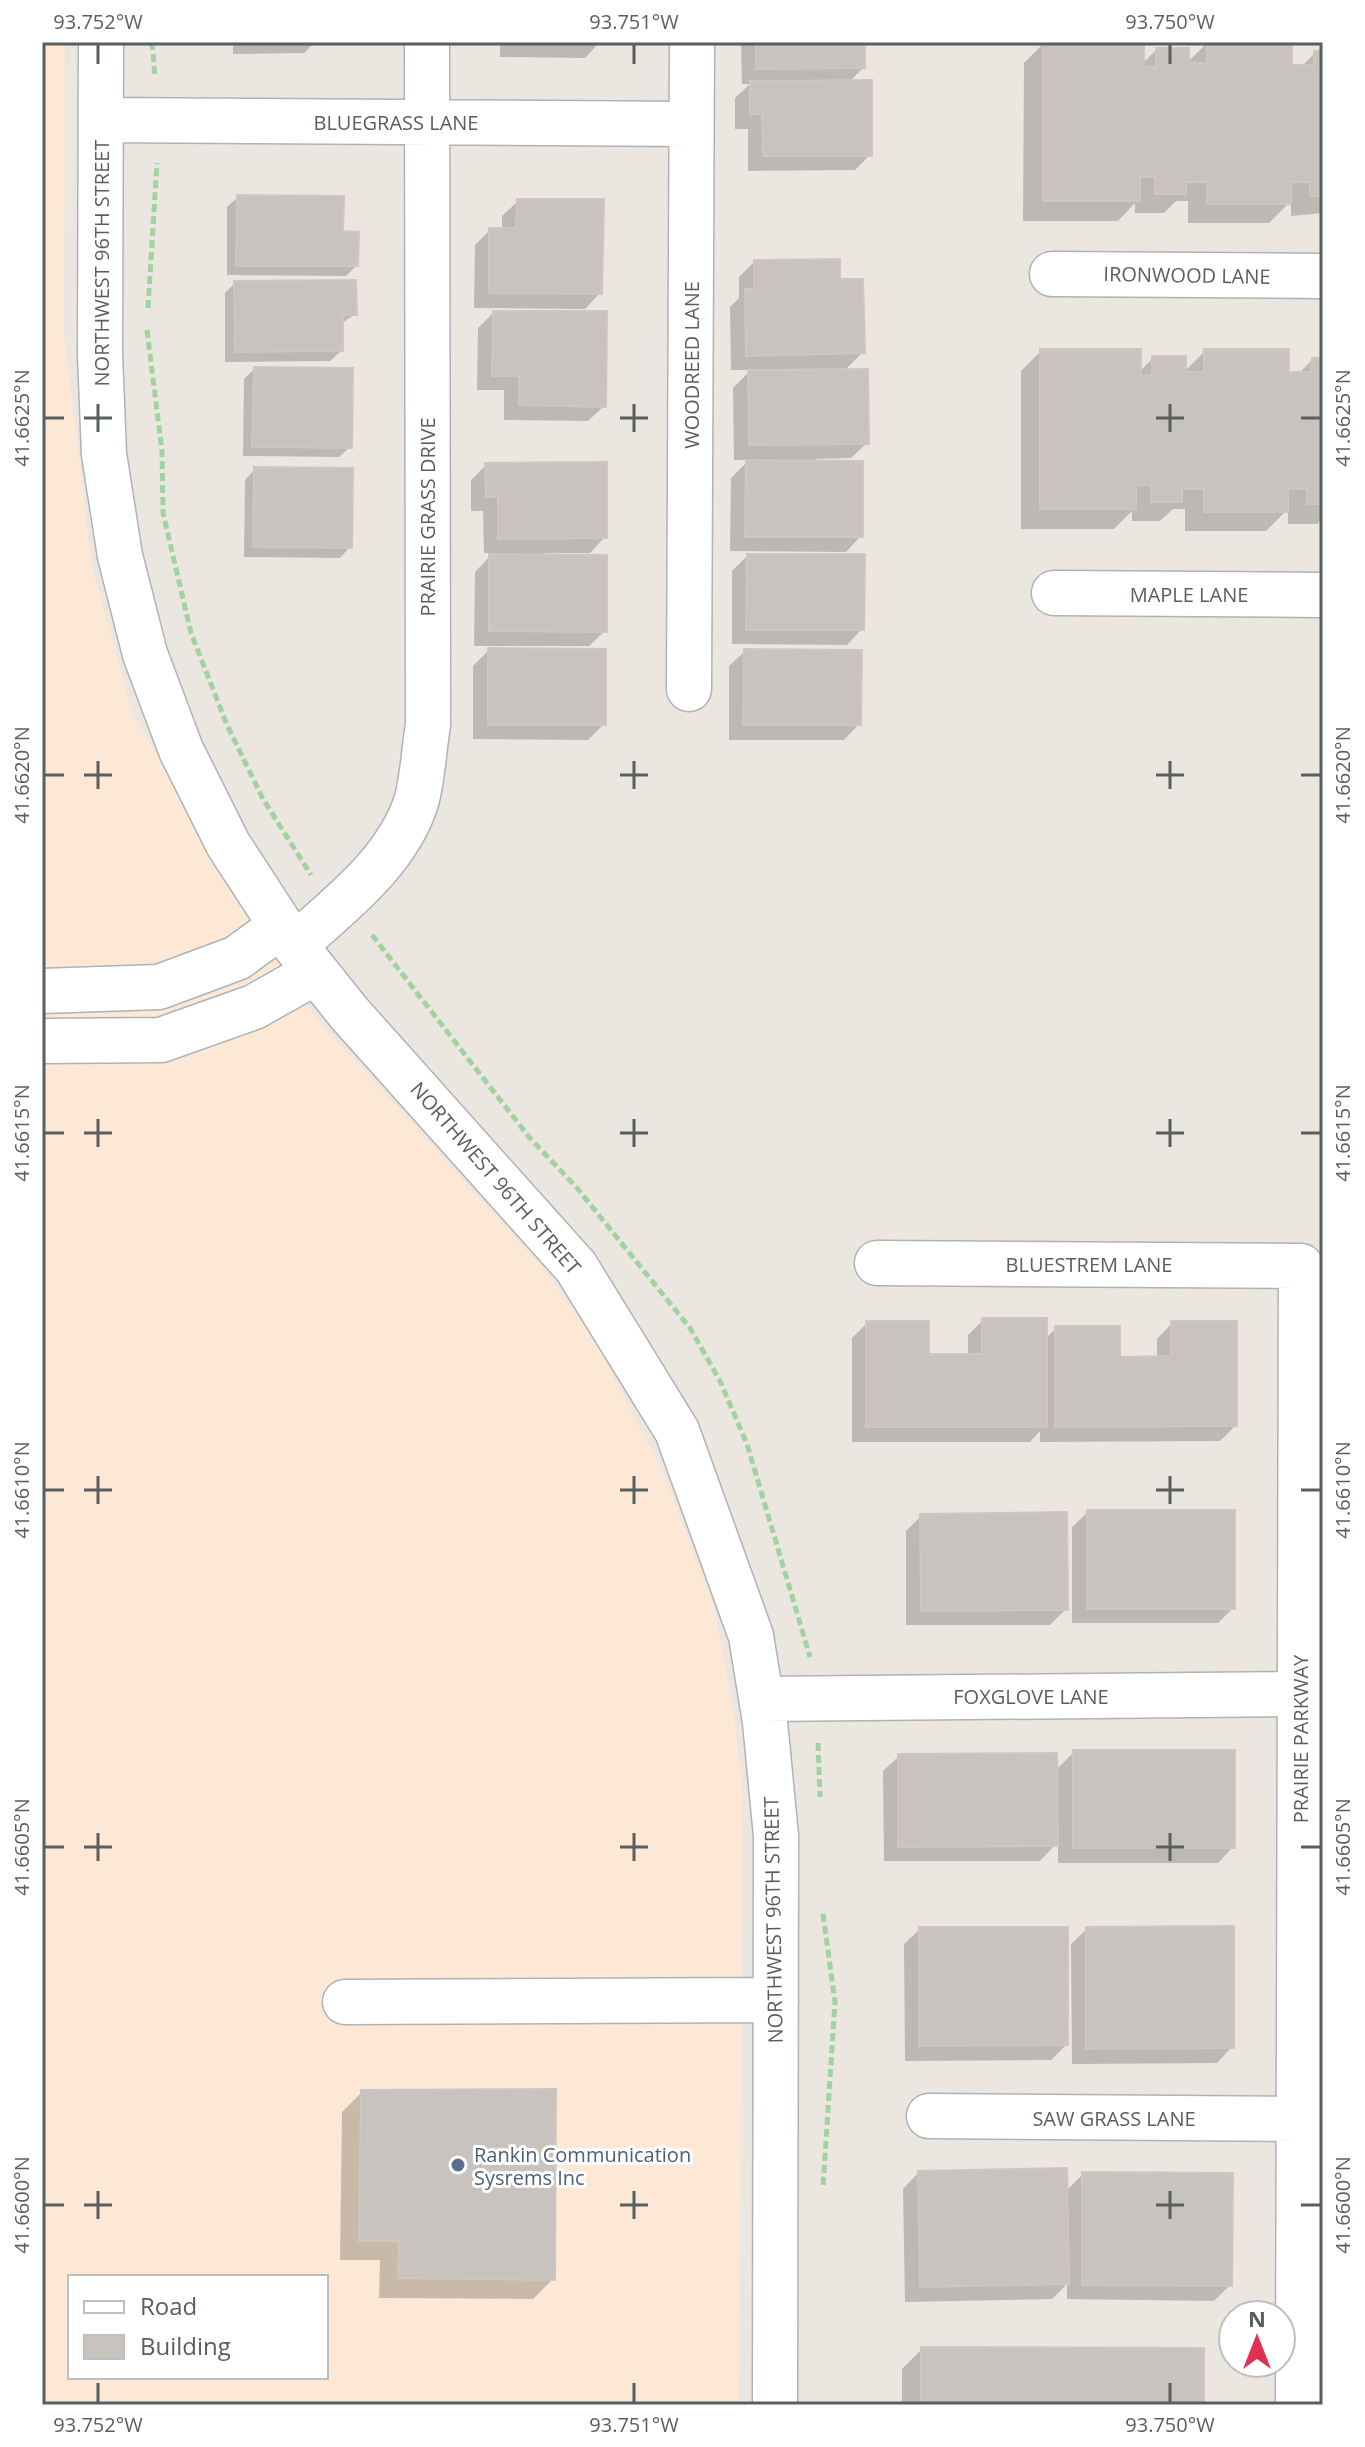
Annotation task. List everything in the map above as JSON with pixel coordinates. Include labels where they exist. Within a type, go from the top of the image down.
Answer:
[{"type":"street","name":"NORTHWEST 96TH STREET","points":[[101,42],[100,354],[104,454],[120,556],[145,654],[181,750],[228,844],[297,948],[576,1267],[677,1431],[751,1636],[762,1699],[776,1836],[775,2405]]},
{"type":"street","name":"PRAIRIE GRASS DRIVE","points":[[297,948],[392,850],[416,800],[428,725],[427,42]]},
{"type":"street","name":"WOODREED LANE","points":[[689,689],[692,42]]},
{"type":"street","name":"BLUEGRASS LANE","points":[[101,120],[691,124]]},
{"type":"street","name":"IRONWOOD LANE","points":[[1052,274],[1323,276]]},
{"type":"street","name":"MAPLE LANE","points":[[1054,593],[1323,595]]},
{"type":"street","points":[[42,991],[159,987],[237,958],[297,948]]},
{"type":"street","points":[[42,1041],[161,1040],[254,1007],[297,948]]},
{"type":"street","name":"BLUESTREM LANE","points":[[877,1263],[1301,1266]]},
{"type":"street","name":"PRAIRIE PARKWAY","points":[[1298,2405],[1301,1266]]},
{"type":"street","name":"FOXGLOVE LANE","points":[[762,1699],[1300,1694]]},
{"type":"street","points":[[345,2002],[776,2000]]},
{"type":"street","name":"SAW GRASS LANE","points":[[929,2116],[1299,2119]]},
{"type":"shaded area","points":[[42,42],[65,42],[64,334],[92,566],[133,715],[313,1014],[541,1266],[593,1338],[664,1474],[713,1604],[733,1707],[743,1791],[739,2405],[42,2405]]},
{"type":"building","points":[[756,42],[865,42],[865,68],[756,69]]},
{"type":"building","points":[[1043,42],[1144,42],[1144,67],[1156,67],[1156,48],[1189,48],[1189,63],[1207,63],[1207,42],[1292,42],[1292,65],[1314,65],[1314,51],[1323,51],[1323,196],[1310,196],[1310,182],[1291,182],[1291,204],[1207,204],[1207,182],[1186,182],[1186,194],[1155,194],[1155,177],[1140,177],[1140,201],[1043,201]]},
{"type":"building","points":[[872,80],[872,156],[763,156],[762,114],[750,114],[750,81]]},
{"type":"building","points":[[237,195],[344,196],[343,231],[359,232],[358,266],[236,266]]},
{"type":"building","points":[[517,199],[604,199],[602,294],[489,293],[489,228],[516,228]]},
{"type":"building","points":[[840,259],[840,279],[863,279],[865,353],[746,356],[745,289],[754,289],[754,260]]},
{"type":"building","points":[[356,280],[357,315],[343,315],[343,351],[235,352],[234,281]]},
{"type":"building","points":[[493,311],[607,311],[606,407],[519,405],[519,376],[492,376]]},
{"type":"building","points":[[1040,349],[1141,349],[1141,375],[1152,375],[1152,356],[1186,356],[1186,372],[1204,372],[1204,349],[1289,349],[1289,372],[1311,372],[1312,358],[1323,358],[1323,504],[1307,504],[1307,489],[1288,489],[1288,512],[1204,512],[1204,489],[1182,489],[1182,502],[1151,502],[1151,485],[1136,485],[1136,509],[1040,509]]},
{"type":"building","points":[[254,367],[353,368],[352,448],[252,447]]},
{"type":"building","points":[[868,369],[869,444],[749,445],[748,370]]},
{"type":"building","points":[[746,460],[863,461],[863,537],[745,537]]},
{"type":"building","points":[[607,462],[607,538],[498,539],[498,497],[486,497],[485,463]]},
{"type":"building","points":[[254,467],[353,468],[352,548],[253,547]]},
{"type":"building","points":[[489,554],[607,555],[607,632],[489,631]]},
{"type":"building","points":[[747,554],[865,554],[864,630],[746,630]]},
{"type":"building","points":[[488,648],[606,649],[606,725],[488,725]]},
{"type":"building","points":[[744,649],[862,650],[861,725],[743,725]]},
{"type":"building","points":[[982,1318],[1047,1318],[1047,1427],[866,1427],[866,1321],[929,1321],[929,1354],[982,1354]]},
{"type":"building","points":[[1171,1321],[1237,1321],[1237,1426],[1055,1427],[1055,1326],[1120,1326],[1120,1357],[1171,1356]]},
{"type":"building","points":[[1087,1510],[1235,1510],[1235,1609],[1087,1609]]},
{"type":"building","points":[[1067,1512],[1068,1610],[921,1611],[920,1514]]},
{"type":"building","points":[[1073,1750],[1235,1750],[1235,1848],[1073,1848]]},
{"type":"building","points":[[1057,1753],[1058,1846],[898,1847],[898,1754]]},
{"type":"building","points":[[1234,1926],[1234,2048],[1086,2049],[1086,1927]]},
{"type":"building","points":[[919,1927],[1068,1927],[1068,2045],[919,2046]]},
{"type":"building","name":"Rankin Communication Sysrems Inc","points":[[556,2089],[555,2280],[398,2278],[399,2241],[359,2241],[361,2090]]},
{"type":"building","points":[[1067,2168],[1069,2284],[920,2287],[918,2171]]},
{"type":"building","points":[[1082,2172],[1233,2173],[1232,2286],[1082,2285]]},
{"type":"building","points":[[921,2347],[1204,2348],[1204,2405],[921,2405]]},
{"type":"place","name":"Rankin Communication Sysrems Inc","points":[[458,2165]]}]
